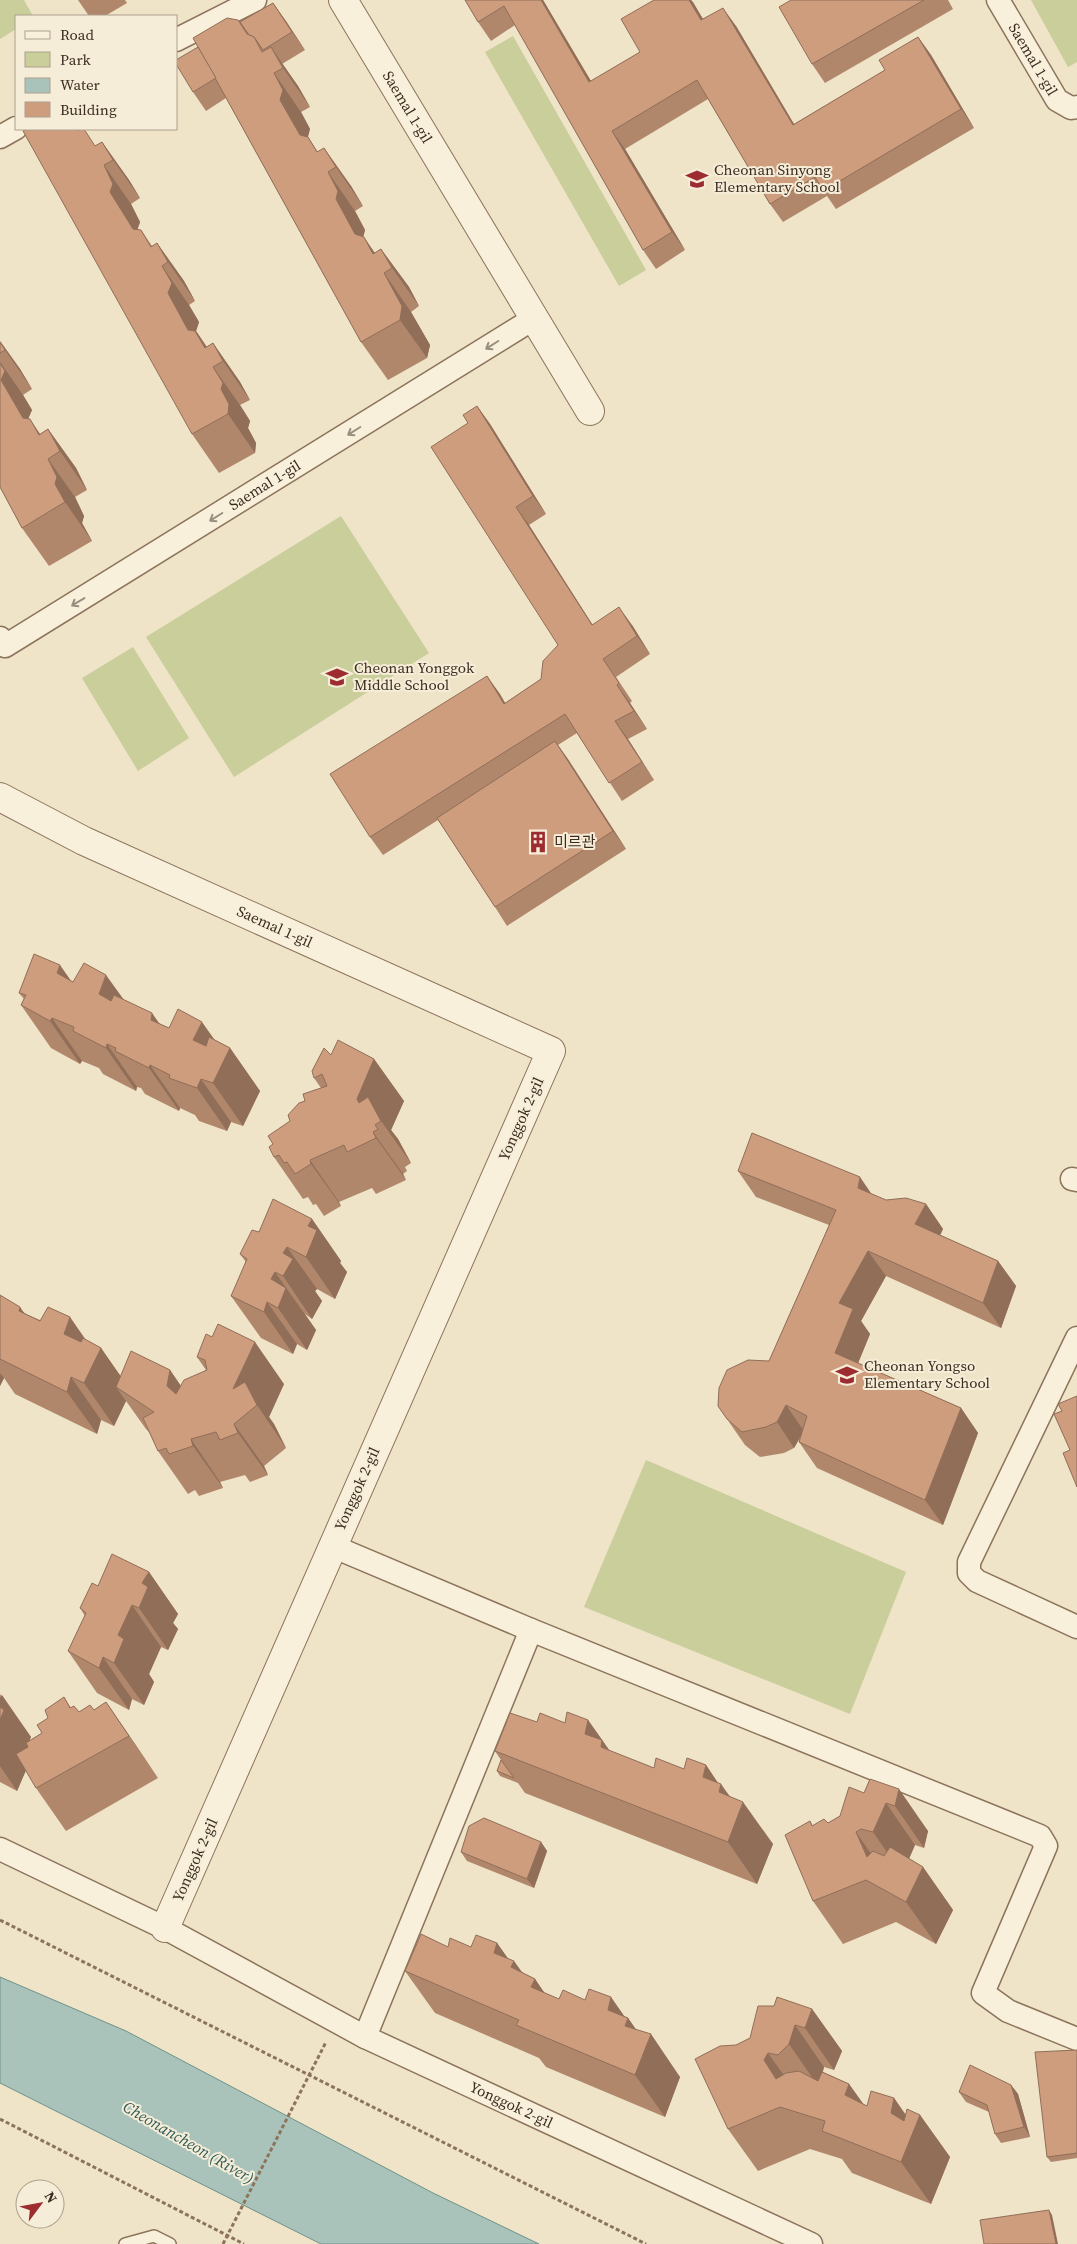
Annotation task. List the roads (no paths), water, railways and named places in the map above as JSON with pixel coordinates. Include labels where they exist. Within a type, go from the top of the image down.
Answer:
[{"type":"street","points":[[178,39],[255,0]]},
{"type":"street","name":"Saemal 1-gil","points":[[343,0],[590,411]]},
{"type":"street","name":"Saemal 1-gil","points":[[998,0],[1057,100],[1072,108],[1077,107]]},
{"type":"street","points":[[0,137],[15,129]]},
{"type":"street","name":"Saemal 1-gil","points":[[2,642],[533,319]]},
{"type":"street","name":"Saemal 1-gil","points":[[0,797],[84,841],[551,1051]]},
{"type":"street","name":"Yonggok 2-gil","points":[[165,1928],[551,1051]]},
{"type":"street","points":[[1077,1338],[969,1562],[969,1573],[977,1581],[1077,1627]]},
{"type":"street","points":[[332,1546],[531,1630],[1040,1836],[1046,1846],[983,1992],[1008,2011],[1077,2038]]},
{"type":"street","points":[[365,2037],[531,1630]]},
{"type":"street","name":"Yonggok 2-gil","points":[[0,1849],[165,1928],[365,2037],[811,2244]]},
{"type":"lane","points":[[125,2244],[154,2236],[170,2244]]},
{"type":"water","name":"Cheonancheon (River)","points":[[0,1977],[126,2031],[433,2193],[539,2244],[321,2244],[0,2083]]},
{"type":"place","name":"Cheonan Sinyong Elementary School","points":[[697,179]]},
{"type":"place","name":"Cheonan Yonggok Middle School","points":[[337,677]]},
{"type":"place","name":"미르관","points":[[538,842]]},
{"type":"place","name":"Cheonan Yongso Elementary School","points":[[847,1375]]}]
